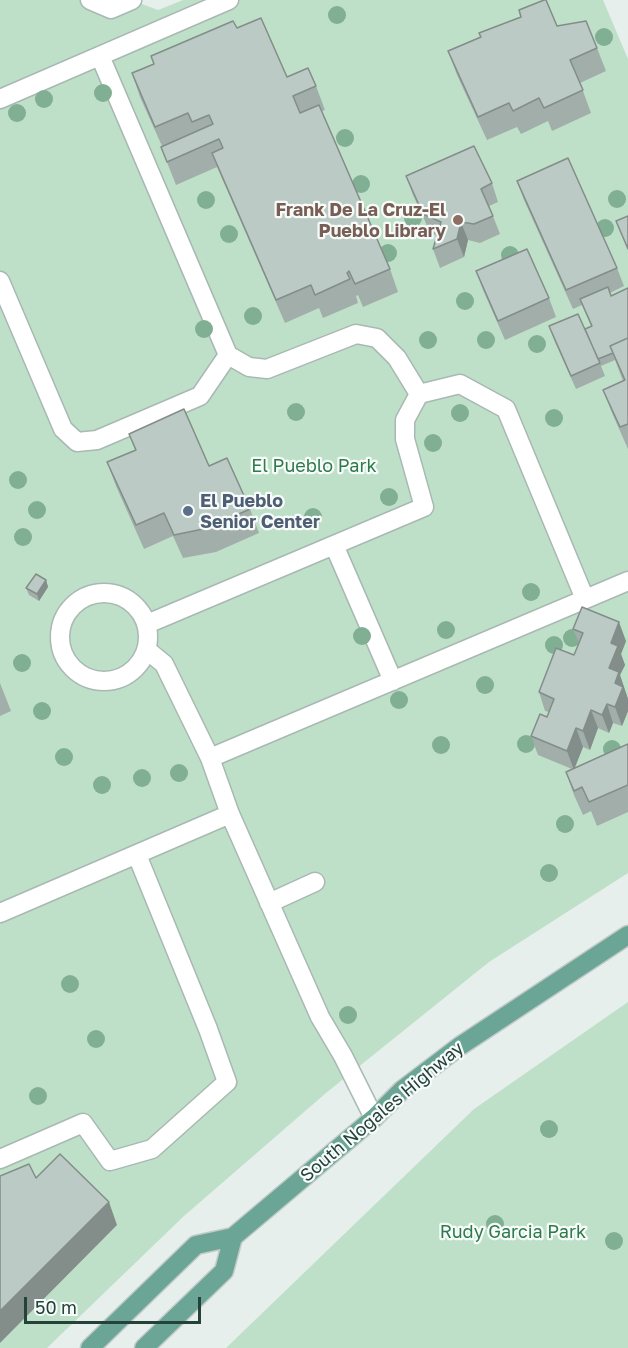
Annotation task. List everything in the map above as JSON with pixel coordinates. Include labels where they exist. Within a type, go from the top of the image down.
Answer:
[{"type":"main road","name":"South Nogales Highway","points":[[90,1348],[196,1245],[233,1237],[374,1118],[402,1090],[460,1046],[628,935]]},
{"type":"main road","points":[[144,1348],[224,1271],[233,1237]]},
{"type":"lane","points":[[90,0],[111,9],[132,0]]},
{"type":"lane","points":[[0,99],[229,0]]},
{"type":"lane","points":[[100,56],[228,356],[249,367],[267,369],[356,334],[377,338],[397,358],[419,394]]},
{"type":"lane","points":[[0,281],[63,429],[77,442],[97,440],[200,396],[228,356]]},
{"type":"lane","points":[[147,624],[424,507],[405,439],[405,420],[419,394],[460,384],[506,410],[585,599]]},
{"type":"lane","points":[[334,545],[393,681]]},
{"type":"lane","points":[[210,758],[628,581]]},
{"type":"lane","points":[[102,592],[117,594],[130,600],[141,611],[147,624],[149,637],[147,650],[140,663],[129,674],[116,680],[101,681],[87,678],[74,670],[65,658],[60,644],[60,629],[66,615],[75,603],[88,595],[102,592]]},
{"type":"lane","points":[[147,650],[164,664],[210,758],[230,814],[320,1017],[343,1056],[374,1118]]},
{"type":"lane","points":[[0,913],[230,814]]},
{"type":"lane","points":[[0,1159],[83,1123],[110,1161],[152,1149],[227,1082],[208,1029],[136,855]]},
{"type":"lane","points":[[269,903],[315,882]]},
{"type":"green space","name":"El Pueblo Park","points":[[0,0],[131,0],[158,10],[183,0],[603,0],[628,59],[628,873],[489,962],[326,1093],[184,1216],[47,1348],[0,1348]]},
{"type":"green space","name":"Rudy Garcia Park","points":[[628,1002],[628,1348],[226,1348],[474,1109]]},
{"type":"building","points":[[544,0],[557,26],[586,21],[597,48],[570,60],[583,90],[544,108],[539,98],[513,111],[509,103],[478,117],[448,51],[481,37],[479,33],[521,17],[519,10]]},
{"type":"building","points":[[261,18],[287,77],[308,68],[316,86],[293,96],[300,113],[319,105],[390,269],[355,284],[349,271],[347,273],[350,279],[315,295],[311,285],[276,300],[212,153],[223,148],[219,139],[167,162],[161,147],[213,124],[209,115],[192,122],[188,113],[155,127],[132,73],[154,64],[151,56],[233,21],[237,28]]},
{"type":"building","name":"Frank De La Cruz-El Pueblo Library","points":[[474,146],[492,183],[481,189],[493,216],[474,224],[461,222],[457,239],[433,249],[441,222],[423,214],[406,176]]},
{"type":"building","points":[[568,158],[617,268],[566,290],[517,181]]},
{"type":"building","points":[[628,216],[628,249],[616,221]]},
{"type":"building","points":[[527,249],[549,298],[498,321],[476,271]]},
{"type":"building","points":[[608,287],[611,296],[628,288],[628,338],[610,346],[613,353],[598,359],[585,329],[592,326],[580,299]]},
{"type":"building","points":[[578,314],[600,363],[571,376],[549,326]]},
{"type":"building","points":[[628,338],[628,424],[620,427],[603,390],[625,380],[610,346]]},
{"type":"building","name":"El Pueblo Senior Center","points":[[184,409],[209,466],[227,458],[250,509],[208,528],[174,535],[164,513],[136,525],[107,462],[136,450],[129,434]]},
{"type":"building","points":[[36,574],[46,580],[37,594],[26,588]]},
{"type":"building","points":[[582,607],[619,622],[611,643],[618,646],[609,668],[619,672],[615,683],[623,687],[615,707],[607,704],[602,715],[591,710],[583,731],[576,728],[567,751],[531,736],[540,714],[547,717],[554,699],[539,692],[556,648],[574,655],[583,633],[573,629]]},
{"type":"building","points":[[628,744],[628,785],[589,802],[582,787],[574,791],[566,772]]},
{"type":"building","points":[[60,1154],[109,1202],[0,1311],[0,1176],[29,1164],[36,1178]]},
{"type":"place","name":"Frank De La Cruz-El Pueblo Library","points":[[458,220]]},
{"type":"place","name":"El Pueblo Senior Center","points":[[188,511]]}]
